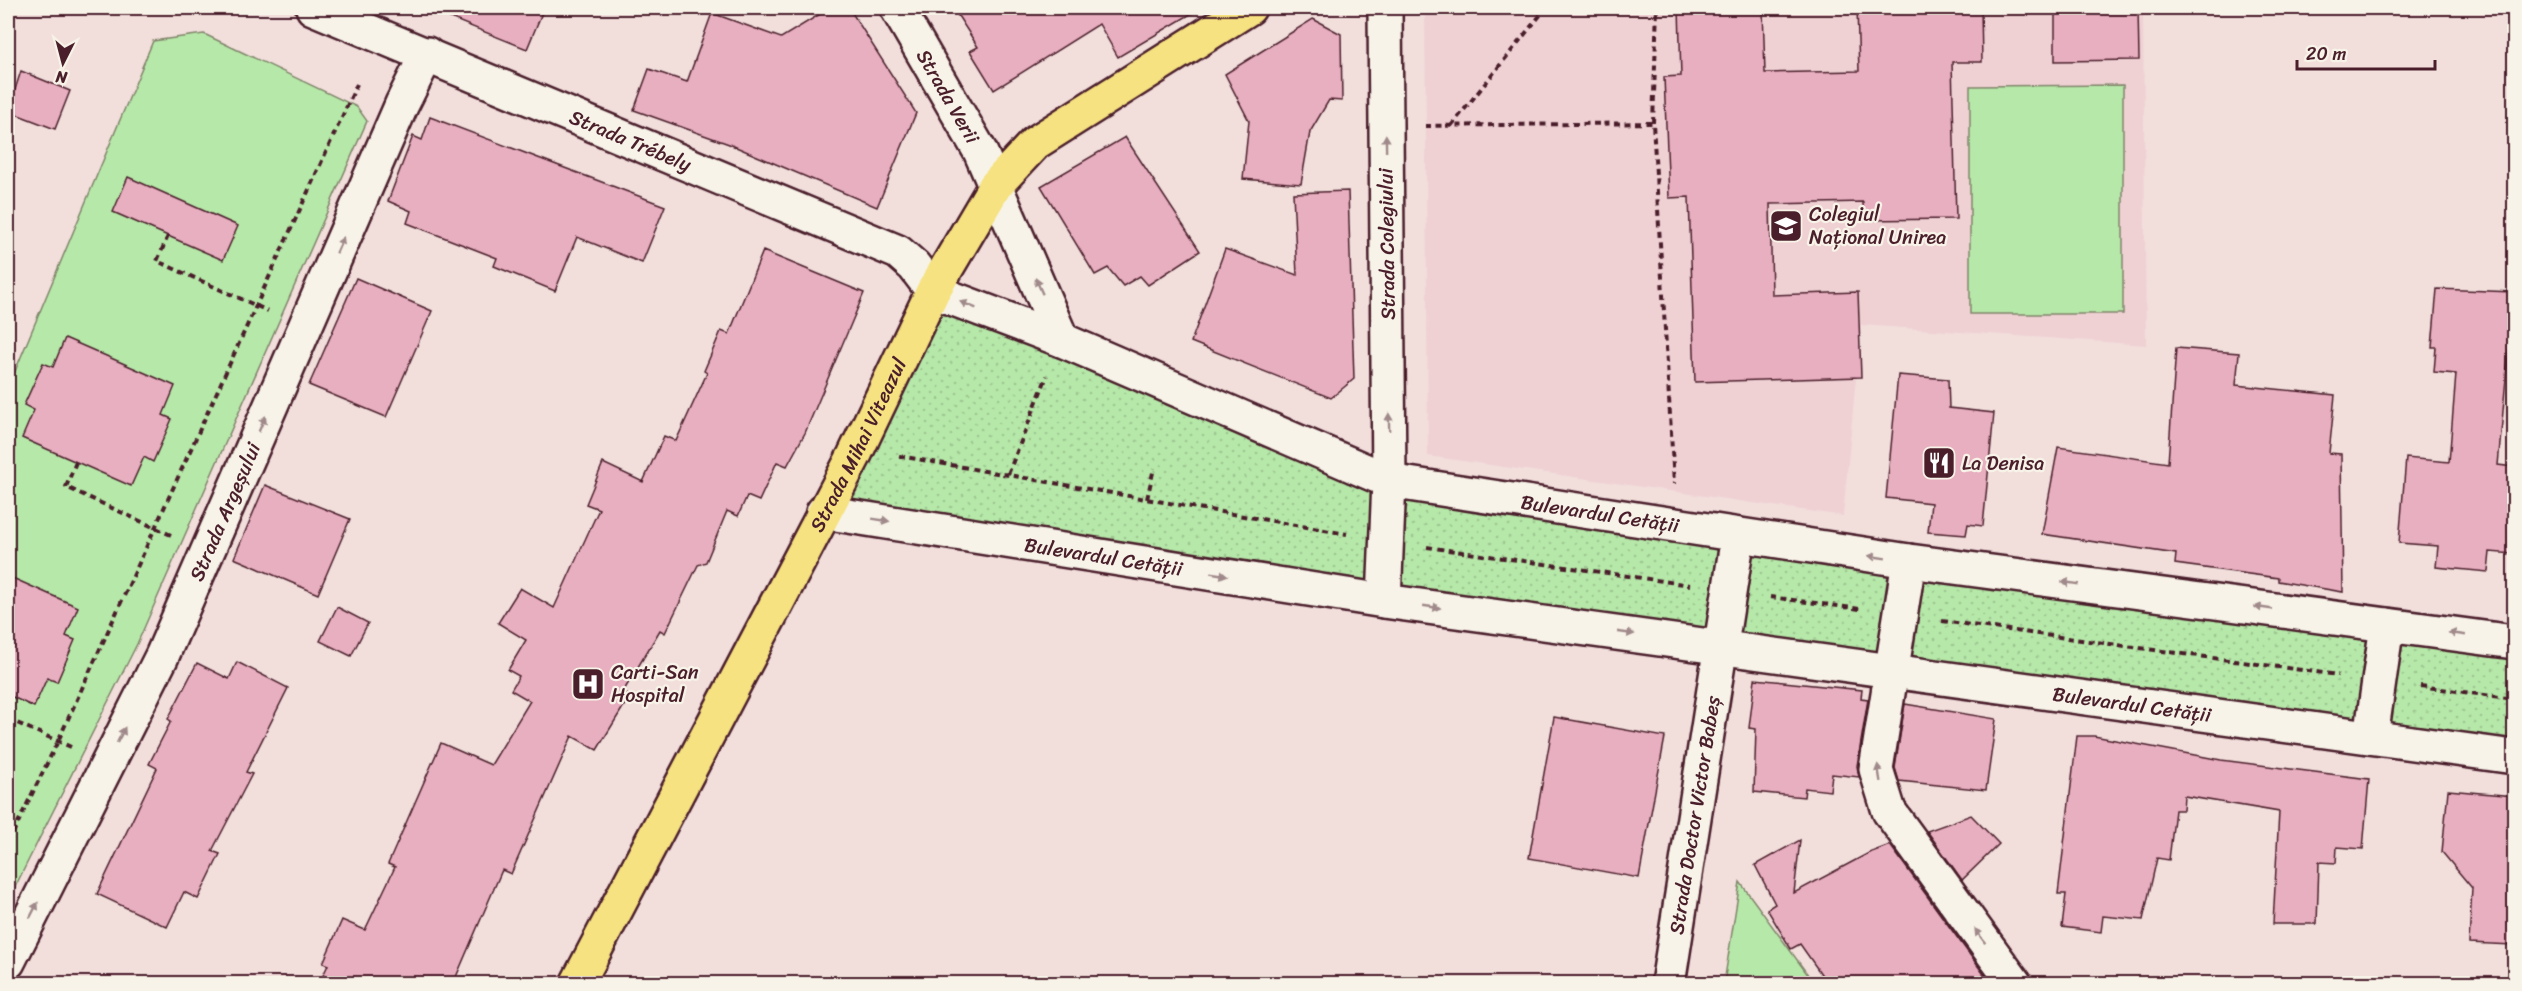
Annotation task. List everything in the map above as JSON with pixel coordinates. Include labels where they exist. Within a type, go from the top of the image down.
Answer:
[{"type":"main road","name":"Strada Mihai Viteazul","points":[[577,984],[896,372],[933,291],[995,186],[1035,143],[1249,8]]},
{"type":"street","name":"Strada Trébely","points":[[313,8],[898,252],[914,266],[933,291]]},
{"type":"street","name":"Strada Verii","points":[[897,8],[971,136],[995,186]]},
{"type":"street","name":"Strada Colegiului","points":[[1385,8],[1389,481]]},
{"type":"street","name":"Strada Argeșului","points":[[8,962],[162,656],[402,104],[427,54]]},
{"type":"street","points":[[995,186],[1062,340]]},
{"type":"street","name":"Bulevardul Cetății","points":[[933,291],[1062,340],[1389,481],[1909,561],[2514,642]]},
{"type":"street","points":[[1384,601],[1389,481]]},
{"type":"street","name":"Bulevardul Cetății","points":[[823,513],[1384,601],[1892,669],[2514,757]]},
{"type":"street","points":[[1720,646],[1738,536]]},
{"type":"street","points":[[1909,561],[1876,769],[1888,811],[2015,984]]},
{"type":"street","points":[[2371,736],[2387,625]]},
{"type":"street","name":"Strada Doctor Victor Babeș","points":[[1668,984],[1720,646]]},
{"type":"path","points":[[1451,126],[1546,8]]},
{"type":"path","points":[[1657,8],[1653,123],[1674,491]]},
{"type":"path","points":[[8,843],[60,742],[357,84]]},
{"type":"path","points":[[1416,126],[1653,123]]},
{"type":"path","points":[[168,236],[157,261],[257,306]]},
{"type":"path","points":[[1008,474],[1062,340]]},
{"type":"path","points":[[893,455],[1354,535]]},
{"type":"path","points":[[76,462],[66,488],[155,528]]},
{"type":"path","points":[[1147,499],[1154,468]]},
{"type":"path","points":[[1421,546],[1697,586]]},
{"type":"path","points":[[1762,596],[1871,611]]},
{"type":"path","points":[[1933,620],[2346,676]]},
{"type":"path","points":[[2415,686],[2514,699]]},
{"type":"path","points":[[8,719],[60,742]]},
{"type":"shaded area","name":"Colegiul Național Unirea","points":[[1425,8],[2143,8],[2146,345],[1861,325],[1843,516],[1428,456]]},
{"type":"green space","points":[[204,34],[357,107],[367,121],[137,644],[8,901],[8,388],[153,41]]},
{"type":"green space","points":[[2123,85],[2123,314],[1970,314],[1970,86]]},
{"type":"green space","points":[[933,291],[1389,481],[2514,642],[2514,757],[823,512]]},
{"type":"green space","points":[[1740,882],[1814,983],[1724,983]]},
{"type":"building","points":[[428,8],[544,8],[527,49]]},
{"type":"building","points":[[830,8],[849,8],[916,113],[877,207],[729,144],[634,110],[649,69],[687,82],[712,13],[781,38]]},
{"type":"building","points":[[953,8],[1201,8],[1118,57],[1099,24],[994,90],[970,51],[978,47]]},
{"type":"building","points":[[1679,8],[1763,8],[1765,73],[1859,71],[1857,8],[1981,8],[1982,62],[1952,62],[1956,219],[1863,220],[1863,202],[1770,204],[1772,295],[1858,292],[1861,377],[1695,382],[1689,197],[1669,198],[1664,77],[1681,76]]},
{"type":"building","points":[[2055,8],[2138,8],[2139,60],[2055,61]]},
{"type":"building","points":[[1313,19],[1341,34],[1342,101],[1329,100],[1310,132],[1301,184],[1243,179],[1249,121],[1225,74]]},
{"type":"building","points":[[21,71],[70,91],[55,129],[8,111]]},
{"type":"building","points":[[430,117],[665,206],[642,263],[577,237],[555,291],[494,266],[497,258],[407,223],[411,211],[388,201],[413,136],[422,140]]},
{"type":"building","points":[[1125,137],[1200,251],[1148,285],[1140,276],[1123,286],[1108,268],[1095,275],[1041,186]]},
{"type":"building","points":[[128,177],[238,226],[223,260],[113,212]]},
{"type":"building","points":[[1348,191],[1354,379],[1331,398],[1191,342],[1225,249],[1297,275],[1293,193]]},
{"type":"building","points":[[763,251],[864,293],[805,433],[787,466],[777,462],[759,501],[747,496],[738,516],[727,511],[706,562],[698,565],[665,633],[660,630],[623,692],[630,696],[597,750],[572,736],[511,874],[502,870],[453,984],[319,984],[328,965],[323,963],[342,920],[365,930],[395,867],[388,864],[441,743],[491,765],[530,701],[511,690],[519,676],[508,670],[526,640],[498,623],[520,588],[554,608],[599,509],[586,504],[603,463],[643,482],[664,436],[676,441],[707,373],[704,371],[721,331],[729,334]]},
{"type":"building","points":[[356,278],[432,311],[386,417],[309,385]]},
{"type":"building","points":[[2437,289],[2514,292],[2514,346],[2509,346],[2498,465],[2514,467],[2514,554],[2490,552],[2488,572],[2436,567],[2438,546],[2399,543],[2406,458],[2449,462],[2456,374],[2434,372],[2436,347],[2432,347]]},
{"type":"building","points":[[65,338],[175,386],[163,415],[172,419],[153,462],[144,457],[131,486],[22,438],[34,410],[24,405],[43,363],[53,367]]},
{"type":"building","points":[[2176,348],[2239,353],[2236,385],[2335,395],[2329,453],[2341,454],[2343,592],[2278,581],[2278,578],[2175,564],[2176,554],[2042,534],[2058,447],[2168,463]]},
{"type":"building","points":[[1898,375],[1948,379],[1949,408],[1994,413],[1983,526],[1968,524],[1966,535],[1928,532],[1931,503],[1886,498]]},
{"type":"building","points":[[265,485],[350,519],[318,594],[234,558]]},
{"type":"building","points":[[8,576],[78,607],[66,636],[75,640],[57,682],[47,678],[34,707],[8,695]]},
{"type":"building","points":[[337,607],[368,623],[351,656],[320,641]]},
{"type":"building","points":[[237,662],[288,688],[246,772],[252,774],[212,851],[220,854],[198,899],[184,892],[167,927],[97,894],[157,768],[149,764],[171,721],[168,719],[197,663],[229,679]]},
{"type":"building","points":[[1755,679],[1862,690],[1861,698],[1868,699],[1857,766],[1859,777],[1832,774],[1830,791],[1805,788],[1804,797],[1754,792],[1756,729],[1749,728]]},
{"type":"building","points":[[1905,704],[1996,719],[1986,790],[1899,781],[1895,768]]},
{"type":"building","points":[[1554,717],[1665,737],[1639,878],[1529,858]]},
{"type":"building","points":[[2077,736],[2094,736],[2221,760],[2369,779],[2363,849],[2337,847],[2336,863],[2319,862],[2317,924],[2273,924],[2279,812],[2184,796],[2183,810],[2175,810],[2169,860],[2157,858],[2143,920],[2103,916],[2101,932],[2062,927],[2066,894],[2058,894]]},
{"type":"building","points":[[2448,790],[2514,796],[2514,945],[2469,943],[2472,888],[2442,852]]},
{"type":"building","points":[[1971,815],[1999,844],[1962,880],[1927,831]]},
{"type":"building","points":[[1800,840],[1794,893],[1869,853],[1890,845],[1991,984],[1828,984],[1800,944],[1791,949],[1767,909],[1775,904],[1755,865]]},
{"type":"place","name":"Colegiul Național Unirea","points":[[1786,226]]},
{"type":"place","name":"La Denisa","points":[[1939,463]]},
{"type":"place","name":"Carti-San Hospital","points":[[588,684]]}]
